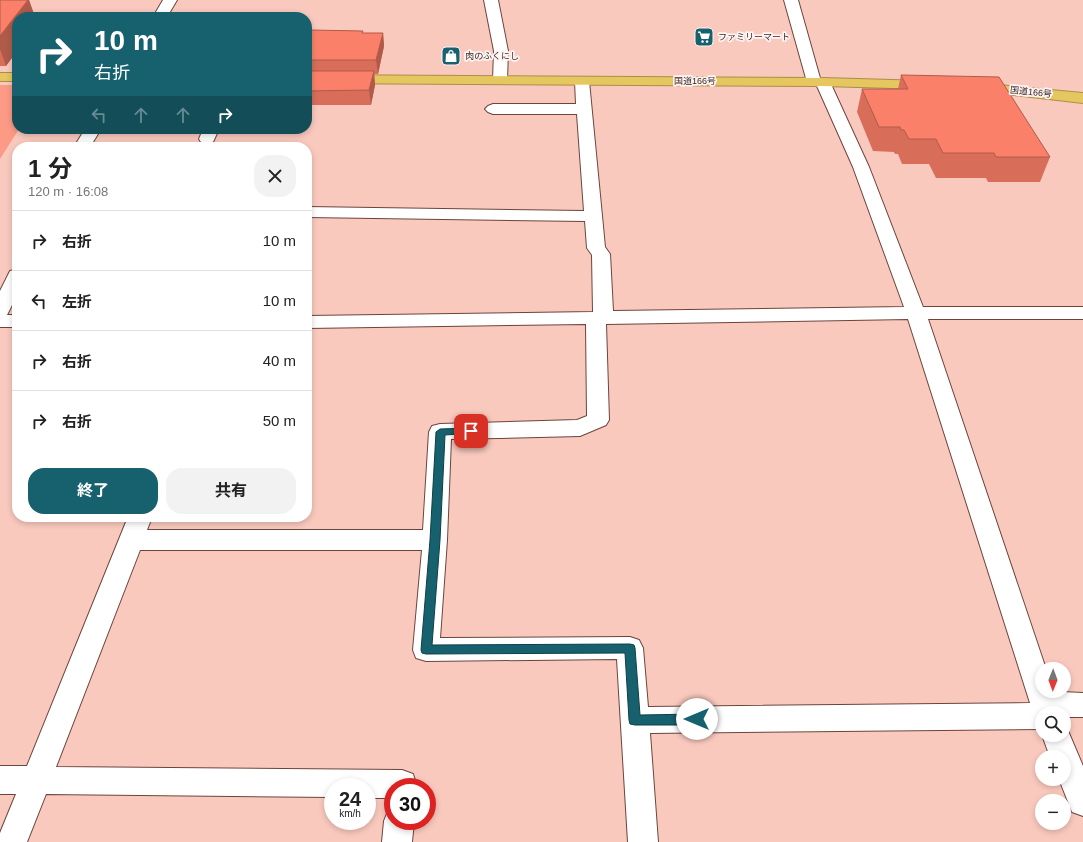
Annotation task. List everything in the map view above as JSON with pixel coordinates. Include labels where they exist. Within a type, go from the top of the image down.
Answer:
[{"type":"highway","points":[[0,77],[12,77]]},
{"type":"highway","name":"国道166号","points":[[312,79],[818,82],[938,86]]},
{"type":"highway","name":"国道166号","points":[[962,86],[1083,98]]},
{"type":"street","points":[[163,12],[170,0]]},
{"type":"street","points":[[491,0],[501,51],[500,80]]},
{"type":"street","points":[[792,0],[818,82],[861,167],[916,313],[1042,706]]},
{"type":"street","points":[[582,81],[596,248],[601,254],[598,420],[580,428],[440,432],[435,540],[426,650],[630,648],[643,842]]},
{"type":"street","points":[[494,109],[585,109]]},
{"type":"street","points":[[312,212],[593,216]]},
{"type":"street","points":[[0,311],[12,286]]},
{"type":"street","points":[[312,322],[916,313],[1083,313]]},
{"type":"street","points":[[0,321],[12,321]]},
{"type":"street","points":[[12,842],[136,529],[435,540]]},
{"type":"street","points":[[1071,707],[1083,705]]},
{"type":"street","points":[[635,720],[1035,711]]},
{"type":"street","points":[[1059,742],[1083,802]]},
{"type":"street","points":[[0,780],[384,784]]},
{"type":"street","points":[[397,842],[398,830]]},
{"type":"shaded area","points":[[0,85],[12,85],[12,134],[16,134],[0,159]]},
{"type":"building","points":[[0,0],[28,0],[19,12],[12,12],[12,21],[0,36]]},
{"type":"building","points":[[312,30],[383,33],[376,60],[312,60]]},
{"type":"building","points":[[312,71],[374,71],[369,90],[312,91]]},
{"type":"building","points":[[901,75],[999,77],[1050,157],[996,157],[994,153],[943,153],[936,139],[909,139],[904,130],[901,130],[900,127],[879,127],[862,89],[908,89]]},
{"type":"place","name":"ファミリーマート","points":[[704,37]]},
{"type":"place","name":"肉のふくにし","points":[[451,56]]},
{"type":"route","points":[[471,431],[440,432],[435,540],[426,650],[630,648],[635,720],[697,719]]}]
